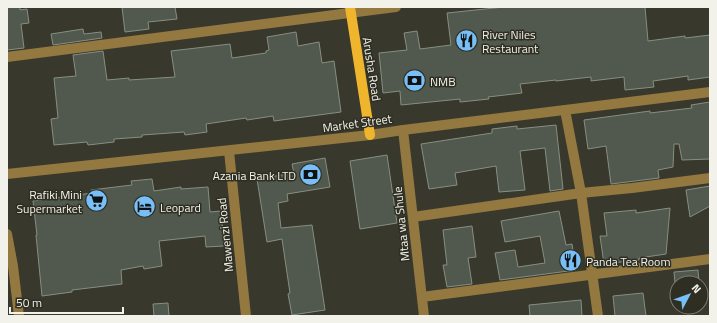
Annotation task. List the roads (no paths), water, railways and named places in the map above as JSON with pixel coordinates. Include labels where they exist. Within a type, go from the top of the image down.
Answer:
[{"type":"main road","name":"Arusha Road","points":[[350,10],[370,135]]},
{"type":"street","points":[[7,57],[350,10],[396,7]]},
{"type":"street","name":"Market Street","points":[[7,174],[370,135],[710,92]]},
{"type":"street","points":[[565,110],[580,193],[598,316]]},
{"type":"street","name":"Mtaa wa Shule","points":[[403,130],[424,316]]},
{"type":"street","name":"Mawenzi Road","points":[[229,151],[246,316]]},
{"type":"street","points":[[413,217],[580,193],[710,178]]},
{"type":"street","points":[[7,234],[10,267],[19,316]]},
{"type":"street","points":[[422,297],[592,276],[710,259]]},
{"type":"place","name":"River Niles Restaurant","points":[[466,41]]},
{"type":"place","name":"NMB","points":[[415,81]]},
{"type":"place","name":"Azania Bank LTD","points":[[311,175]]},
{"type":"place","name":"Rafiki Mini Supermarket","points":[[97,201]]},
{"type":"place","name":"Leopard","points":[[145,207]]},
{"type":"place","name":"Panda Tea Room","points":[[571,261]]}]
